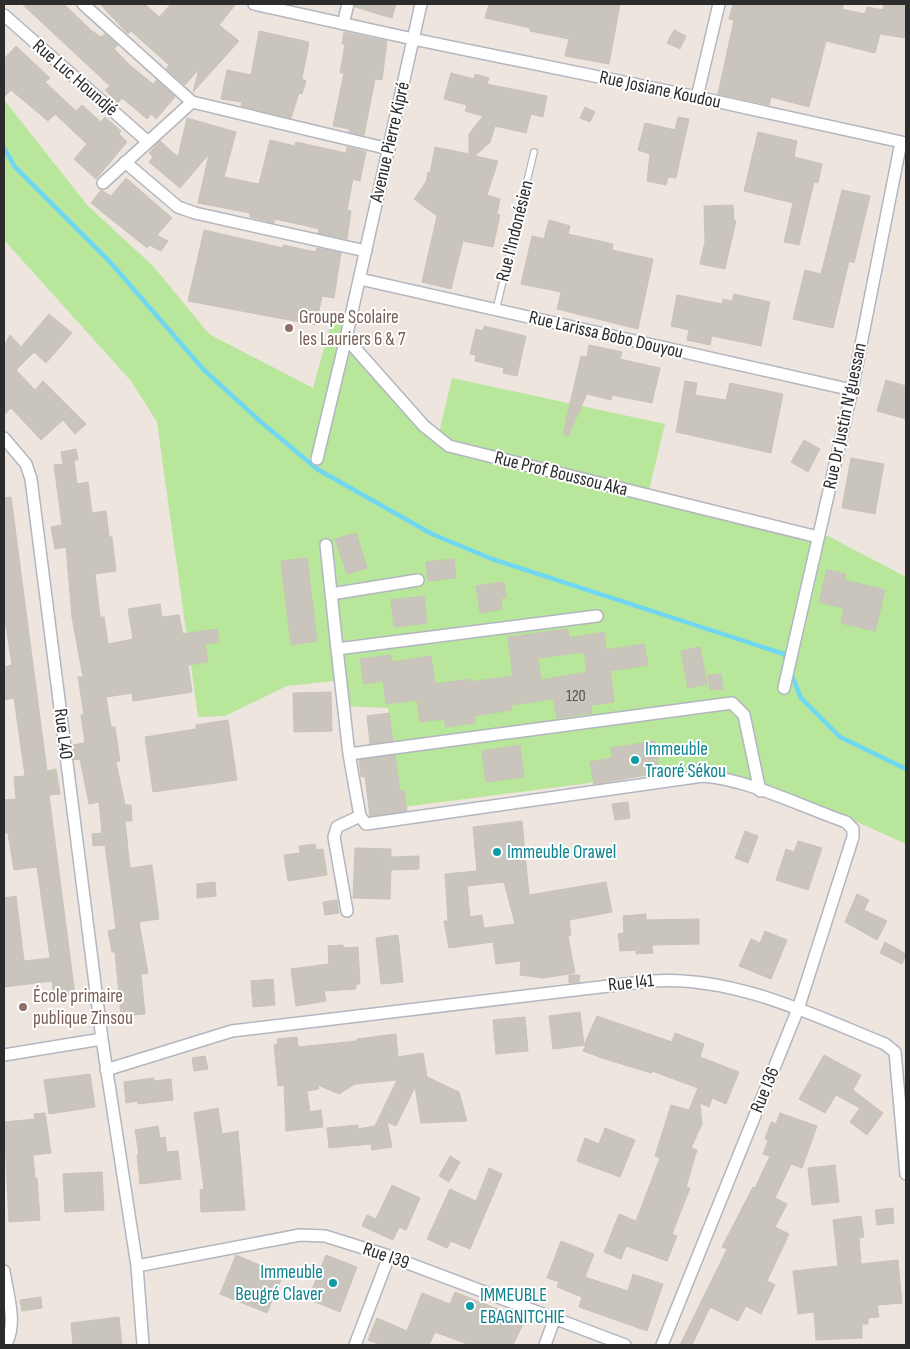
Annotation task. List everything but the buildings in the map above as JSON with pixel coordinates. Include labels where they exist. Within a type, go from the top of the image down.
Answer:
[{"type":"street","points":[[83,4],[192,102],[389,149]]},
{"type":"street","name":"Rue Josiane Koudou","points":[[254,4],[413,40],[697,97],[904,143]]},
{"type":"street","points":[[343,24],[348,4]]},
{"type":"street","name":"Avenue Pierre Kipré","points":[[317,459],[360,279],[421,4]]},
{"type":"street","points":[[697,97],[719,4]]},
{"type":"street","name":"Rue Luc Houndjé","points":[[4,15],[147,141]]},
{"type":"street","points":[[103,183],[192,102]]},
{"type":"street","name":"Rue Dr Justin N'guessan","points":[[784,688],[852,390],[904,143]]},
{"type":"street","points":[[125,162],[178,207],[195,213],[366,251]]},
{"type":"street","name":"Rue Larissa Bobo Douyou","points":[[360,279],[852,390]]},
{"type":"street","name":"Rue Prof Boussou Aka","points":[[346,338],[424,426],[449,446],[818,537]]},
{"type":"street","name":"Rue L40","points":[[4,438],[26,464],[31,479],[106,1070],[137,1266],[143,1345]]},
{"type":"street","points":[[326,545],[349,754],[360,816],[366,824],[375,825],[703,776],[720,777],[760,791]]},
{"type":"street","points":[[331,594],[418,580]]},
{"type":"street","points":[[338,649],[598,616]]},
{"type":"street","points":[[349,754],[732,703],[744,715],[760,791]]},
{"type":"street","name":"Rue I36","points":[[662,1345],[798,1008],[853,837],[853,829],[846,822],[760,791]]},
{"type":"street","points":[[347,911],[334,837],[337,827],[360,816]]},
{"type":"street","name":"Rue I41","points":[[106,1070],[232,1030],[679,979],[709,982],[798,1008],[885,1044],[895,1052],[906,1174]]},
{"type":"street","points":[[4,1055],[102,1039]]},
{"type":"street","name":"Rue I39","points":[[137,1266],[300,1236],[324,1236],[389,1256],[554,1320],[625,1345]]},
{"type":"street","points":[[355,1345],[389,1256]]},
{"type":"street","points":[[4,1271],[12,1321],[11,1334],[7,1342],[4,1343]]},
{"type":"street","points":[[545,1345],[554,1320]]},
{"type":"lane","name":"Rue l'Indonésien","points":[[496,310],[534,152]]},
{"type":"green space","points":[[4,100],[88,206],[153,266],[209,334],[313,388],[333,316],[439,433],[452,378],[665,424],[649,490],[828,536],[906,577],[906,844],[846,817],[706,768],[403,807],[388,708],[341,706],[343,680],[287,686],[225,716],[198,717],[157,422],[131,381],[4,240]]},
{"type":"waterway","points":[[4,148],[15,167],[110,262],[204,370],[261,422],[317,469],[432,534],[492,559],[784,654],[787,661]]},
{"type":"waterway","points":[[790,671],[801,698],[840,737],[906,769]]},
{"type":"place","name":"Groupe Scolaire les Lauriers 6 & 7","points":[[289,328]]},
{"type":"place","name":"Immeuble Traoré Sékou","points":[[635,760]]},
{"type":"place","name":"Immeuble Orawel","points":[[497,852]]},
{"type":"place","name":"École primaire publique Zinsou","points":[[23,1007]]},
{"type":"place","name":"Immeuble Beugré Claver","points":[[333,1283]]},
{"type":"place","name":"IMMEUBLE EBAGNITCHIE","points":[[470,1306]]}]
